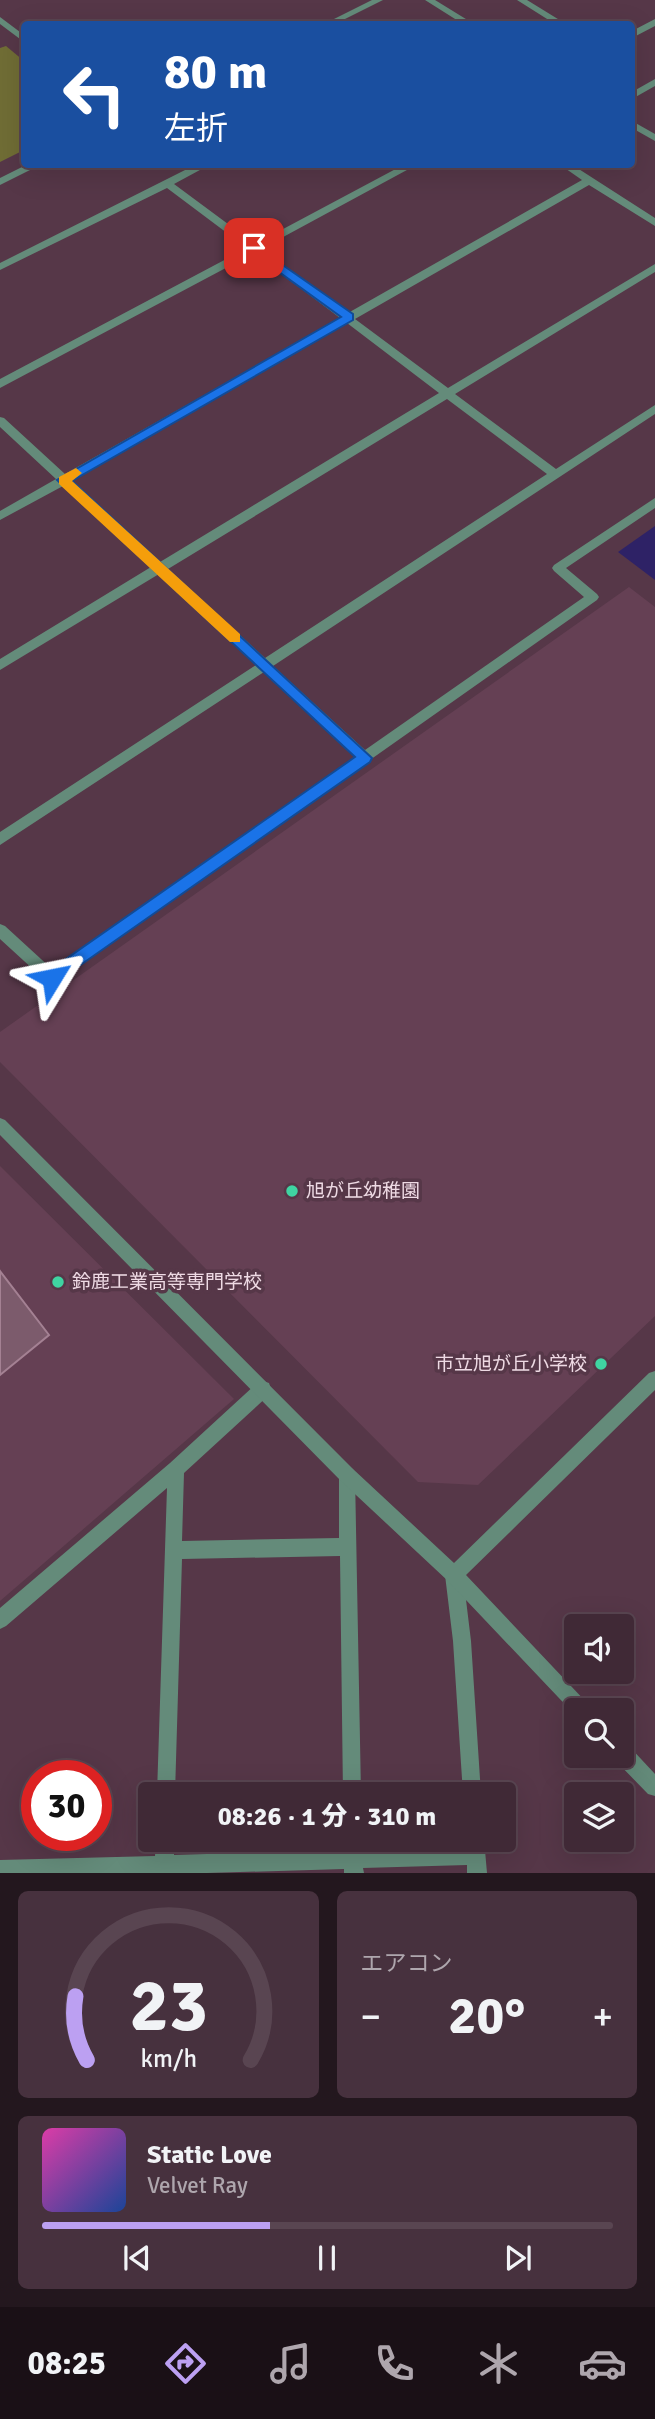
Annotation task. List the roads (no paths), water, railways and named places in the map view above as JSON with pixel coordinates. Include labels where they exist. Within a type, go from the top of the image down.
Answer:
[{"type":"street","points":[[334,21],[379,0]]},
{"type":"street","points":[[429,0],[464,21]]},
{"type":"street","points":[[521,0],[556,21]]},
{"type":"street","points":[[0,20],[21,37]]},
{"type":"street","points":[[635,33],[655,22]]},
{"type":"street","points":[[635,94],[655,82]]},
{"type":"street","points":[[635,126],[655,138]]},
{"type":"street","points":[[0,182],[29,168]]},
{"type":"street","points":[[0,267],[198,168]]},
{"type":"street","points":[[0,384],[405,168]]},
{"type":"street","points":[[571,168],[655,223]]},
{"type":"street","points":[[0,516],[590,180]]},
{"type":"street","points":[[168,184],[349,317],[555,474]]},
{"type":"street","points":[[0,665],[655,267]]},
{"type":"street","points":[[0,839],[655,410]]},
{"type":"street","points":[[0,421],[365,758]]},
{"type":"street","points":[[0,930],[52,978],[593,597],[558,568],[655,502]]},
{"type":"street","points":[[0,1125],[347,1475],[454,1575],[571,1698]]},
{"type":"street","points":[[454,1575],[655,1379]]},
{"type":"street","points":[[0,1620],[176,1469],[263,1389]]},
{"type":"street","points":[[166,1782],[176,1469]]},
{"type":"street","points":[[347,1475],[352,1782]]},
{"type":"street","points":[[174,1550],[348,1547]]},
{"type":"street","points":[[454,1575],[462,1640],[471,1782]]},
{"type":"street","points":[[634,1765],[655,1787]]},
{"type":"street","points":[[0,1870],[164,1868],[354,1857],[476,1856]]},
{"type":"place","name":"旭が丘幼稚園","points":[[292,1191]]},
{"type":"place","name":"鈴鹿工業高等専門学校","points":[[58,1282]]},
{"type":"place","name":"市立旭が丘小学校","points":[[601,1364]]}]
